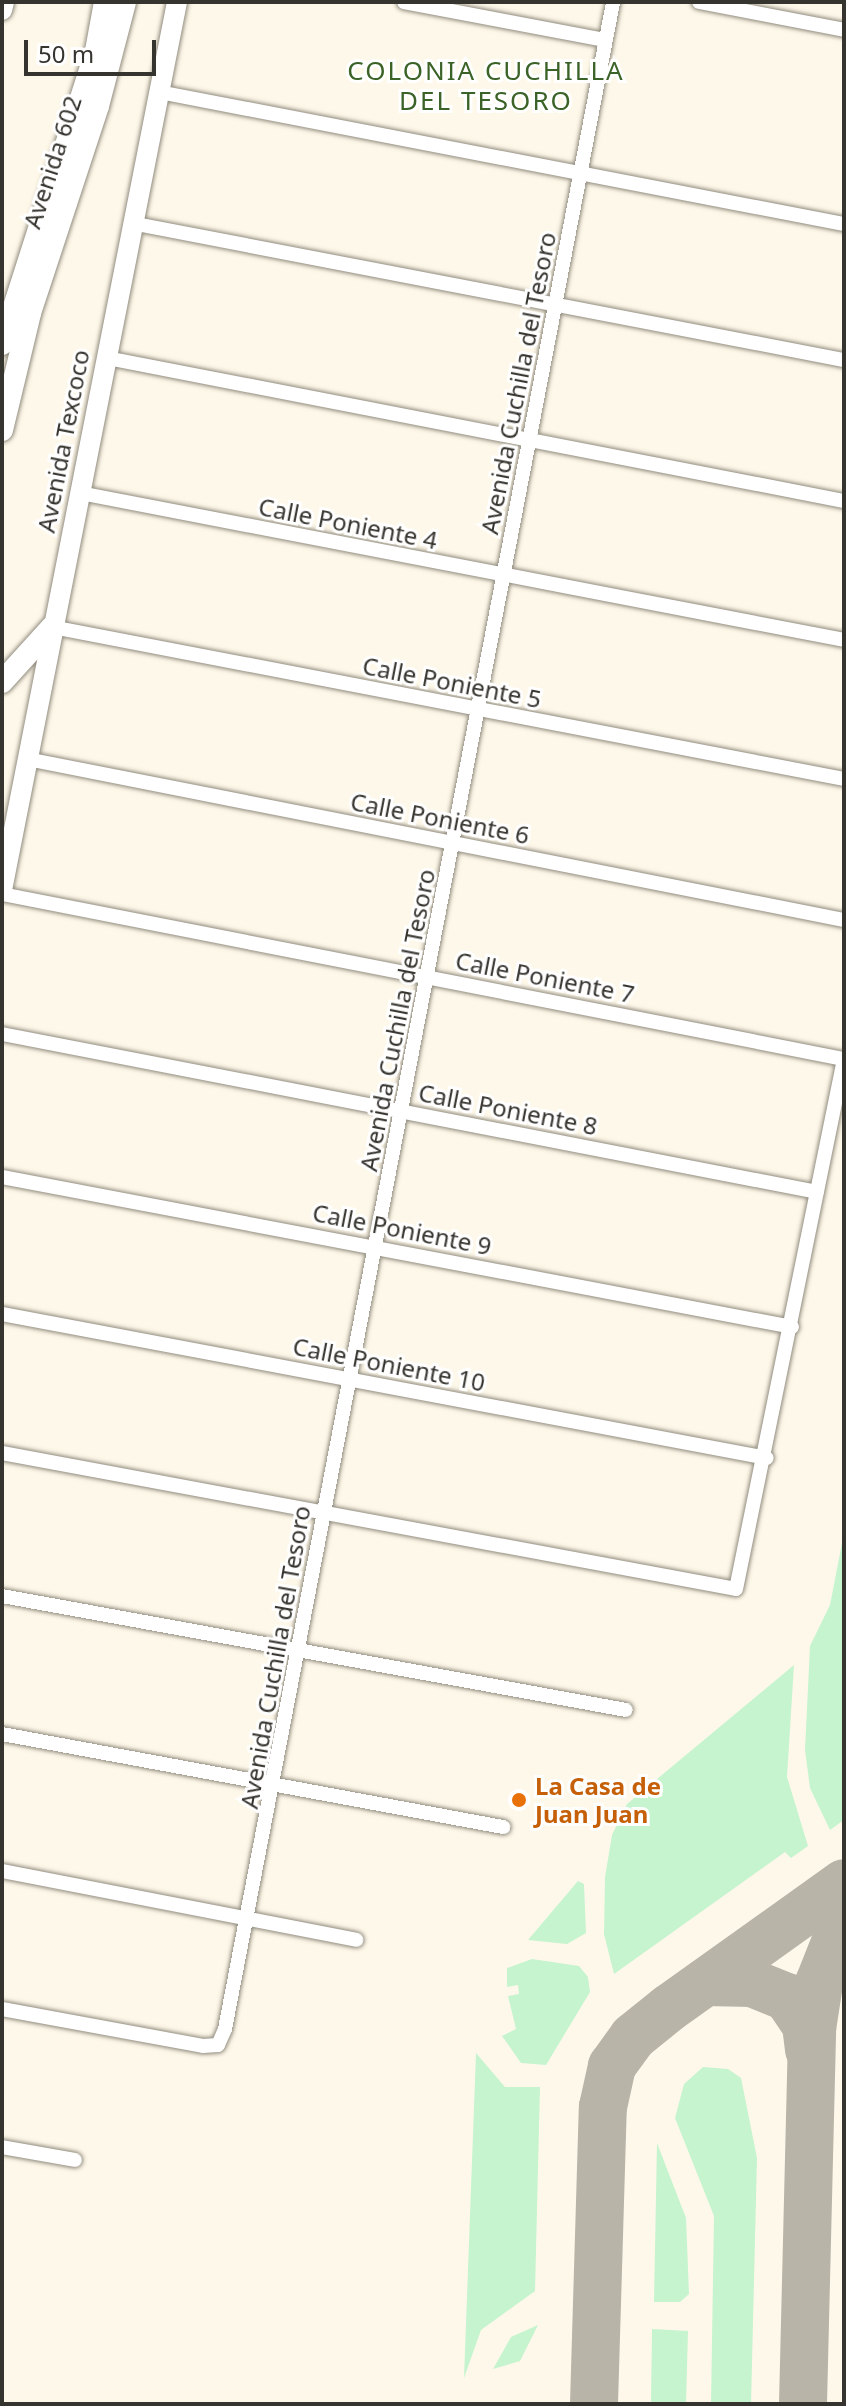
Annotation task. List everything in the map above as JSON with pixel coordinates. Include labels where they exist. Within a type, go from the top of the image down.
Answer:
[{"type":"main road","points":[[2,10],[4,2]]},
{"type":"main road","name":"Avenida 602","points":[[2,344],[96,51],[105,2]]},
{"type":"main road","name":"Avenida 602","points":[[2,430],[30,313],[98,106],[125,2]]},
{"type":"main road","name":"Avenida Texcoco","points":[[2,892],[131,223],[177,2]]},
{"type":"main road","points":[[2,682],[52,627]]},
{"type":"street","points":[[404,2],[605,40]]},
{"type":"street","name":"Avenida Cuchilla del Tesoro","points":[[2,2009],[218,2045],[248,1919],[301,1649],[322,1515],[428,977],[613,2]]},
{"type":"street","points":[[699,2],[844,30]]},
{"type":"street","points":[[159,92],[844,224]]},
{"type":"street","points":[[131,223],[555,308],[844,360]]},
{"type":"street","points":[[107,358],[844,501]]},
{"type":"street","name":"Calle Poniente 4","points":[[80,493],[844,640]]},
{"type":"street","name":"Calle Poniente 5","points":[[52,627],[844,779]]},
{"type":"street","name":"Calle Poniente 6","points":[[27,759],[844,920]]},
{"type":"street","name":"Calle Poniente 7","points":[[2,892],[844,1059]]},
{"type":"street","name":"Calle Poniente 8","points":[[2,1034],[817,1192]]},
{"type":"street","points":[[2,1453],[322,1515],[736,1589],[767,1458],[844,1059]]},
{"type":"street","name":"Calle Poniente 9","points":[[2,1177],[792,1327]]},
{"type":"street","name":"Calle Poniente 10","points":[[2,1314],[767,1458]]},
{"type":"street","points":[[2,1596],[626,1710]]},
{"type":"street","points":[[2,1734],[275,1782],[503,1827]]},
{"type":"street","points":[[2,1871],[356,1940]]},
{"type":"street","points":[[2,2147],[75,2160]]},
{"type":"green space","points":[[844,1533],[844,1820],[830,1830],[810,1788],[805,1750],[810,1646],[830,1605]]},
{"type":"green space","points":[[794,1665],[787,1777],[808,1846],[791,1858],[785,1852],[614,1974],[604,1934],[605,1877],[612,1835],[627,1804]]},
{"type":"green space","points":[[578,1881],[584,1884],[586,1933],[567,1944],[528,1940]]},
{"type":"green space","points":[[532,1959],[579,1966],[588,1977],[590,1992],[546,2065],[521,2063],[502,2036],[516,2029],[508,1996],[519,1994],[518,1985],[507,1987],[507,1968]]},
{"type":"green space","points":[[476,2053],[505,2087],[540,2087],[535,2291],[481,2330],[464,2378]]},
{"type":"green space","points":[[703,2067],[728,2069],[741,2078],[757,2158],[751,2404],[711,2404],[714,2216],[675,2118],[684,2084]]},
{"type":"green space","points":[[657,2143],[686,2218],[689,2294],[680,2302],[654,2302]]},
{"type":"green space","points":[[538,2325],[520,2361],[493,2369],[511,2337]]},
{"type":"green space","points":[[652,2329],[688,2331],[686,2404],[651,2404]]},
{"type":"taxiway","points":[[594,2404],[603,2107],[612,2066],[633,2037],[669,2008],[844,1883]]},
{"type":"taxiway","points":[[803,2404],[812,2029],[819,1983],[844,1920]]},
{"type":"taxiway","points":[[706,1982],[752,1983],[787,1997],[806,2025],[809,2050]]},
{"type":"place","name":"La Casa de Juan Juan","points":[[519,1800]]},
{"type":"district","name":"COLONIA CUCHILLA DEL TESORO","points":[[486,86]]}]
